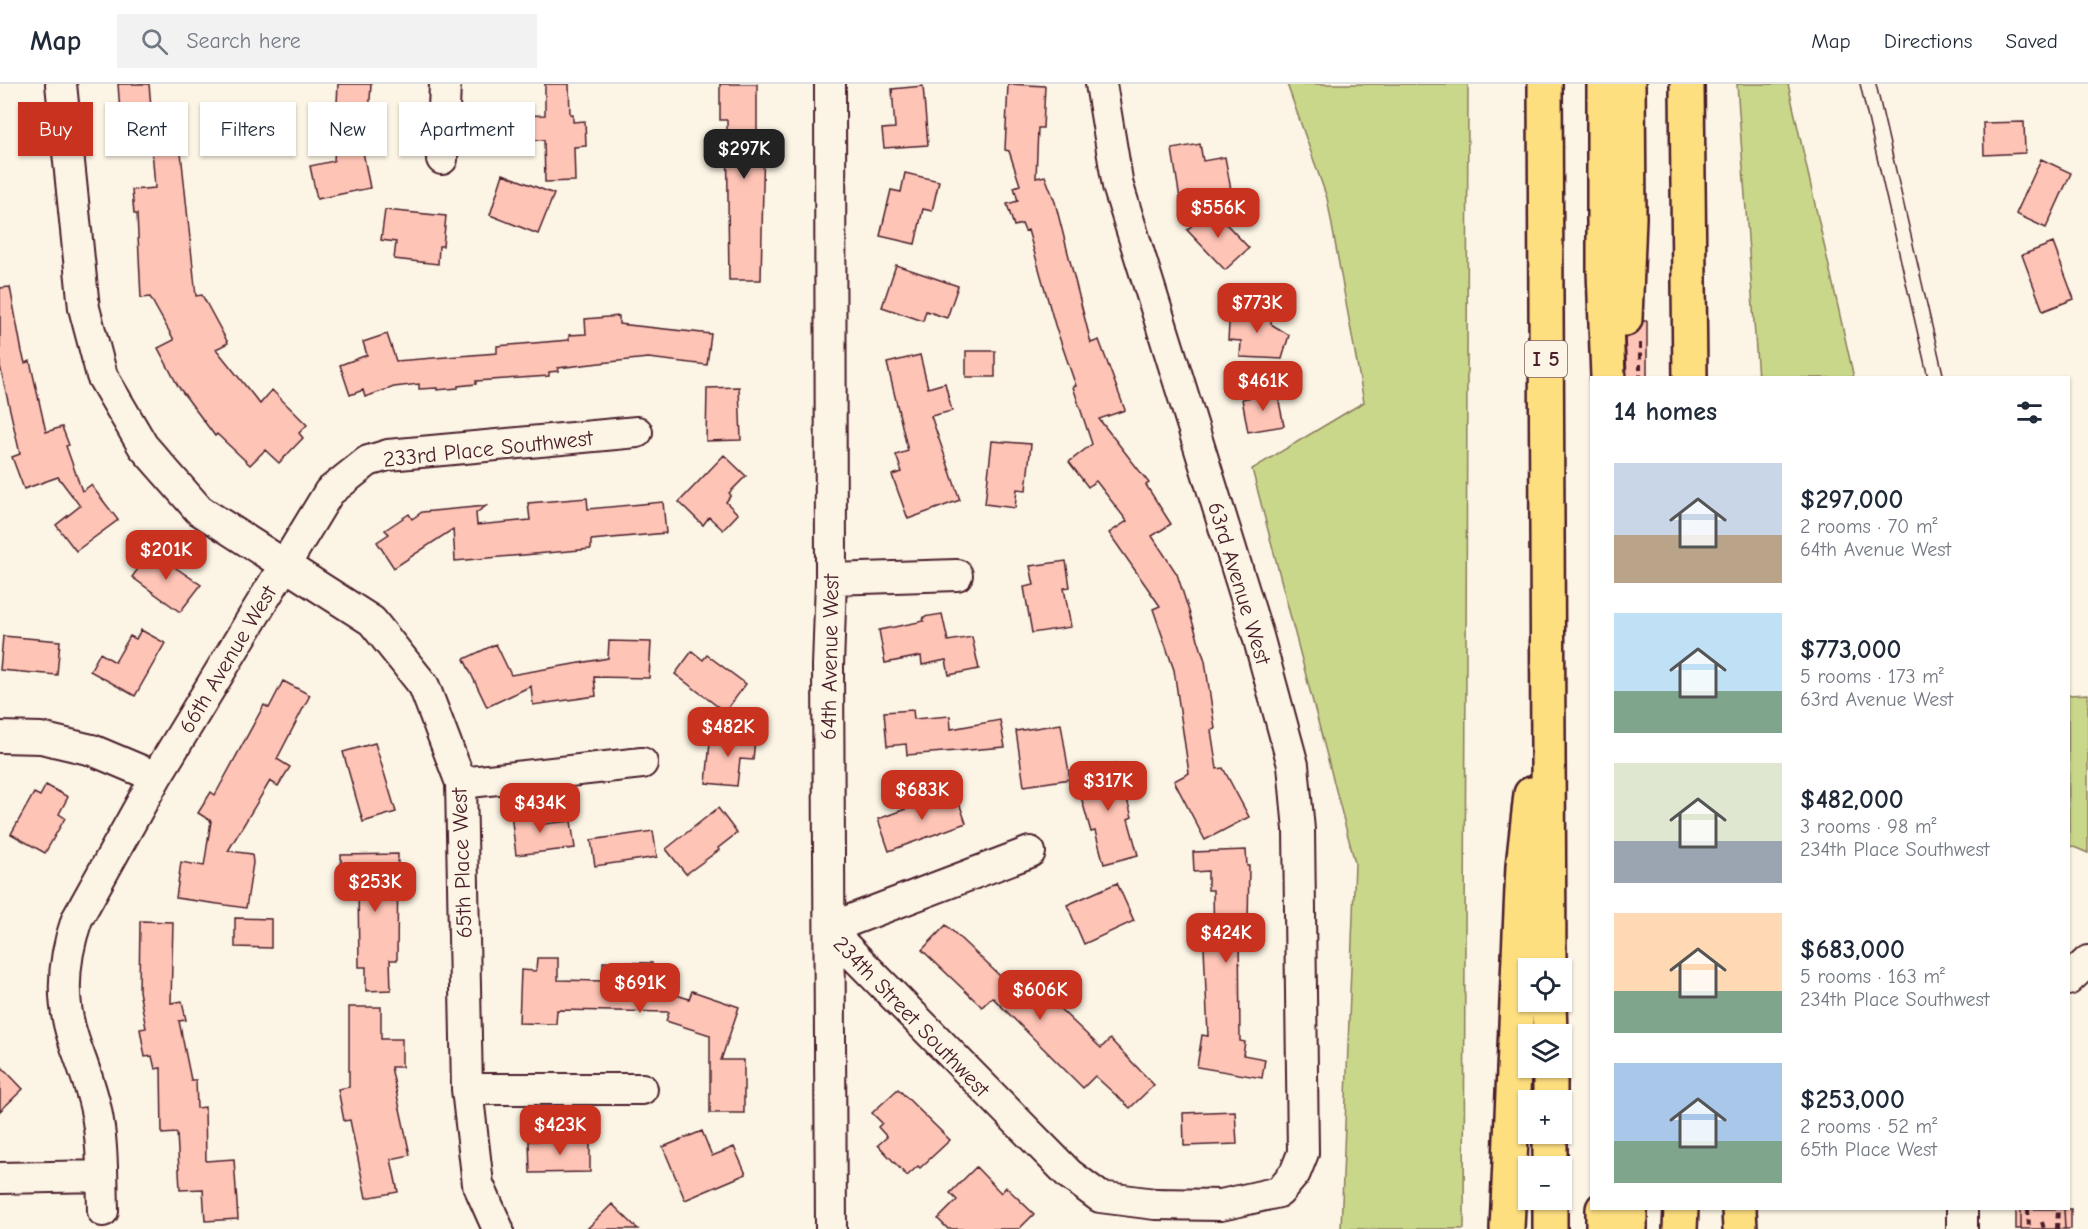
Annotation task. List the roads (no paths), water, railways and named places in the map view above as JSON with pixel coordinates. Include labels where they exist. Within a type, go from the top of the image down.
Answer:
[{"type":"highway","name":"I 5","points":[[1545,84],[1549,958]]},
{"type":"highway","points":[[1604,84],[1604,270],[1608,376]]},
{"type":"highway","points":[[1625,376],[1629,218],[1629,84]]},
{"type":"highway","points":[[1687,84],[1690,376]]},
{"type":"highway","points":[[1689,211],[1697,376]]},
{"type":"highway","points":[[1507,1229],[1523,866],[1548,634]]},
{"type":"highway","points":[[1550,1210],[1550,1229]]},
{"type":"highway","points":[[1602,1229],[1603,1210]]},
{"type":"highway","points":[[1630,1210],[1630,1229]]},
{"type":"highway","points":[[1680,1229],[1681,1210]]},
{"type":"highway","points":[[1739,1210],[1740,1229]]},
{"type":"street","name":"66th Avenue West","points":[[61,84],[84,308],[102,376],[143,446],[199,510],[283,566],[156,777],[77,920],[65,965],[69,1022],[87,1073],[102,1142],[103,1210]]},
{"type":"street","points":[[442,159],[445,84]]},
{"type":"street","name":"64th Avenue West","points":[[830,84],[831,579],[828,666],[831,1229]]},
{"type":"street","name":"63rd Avenue West","points":[[994,1101],[1069,1174],[1100,1197],[1155,1204],[1221,1205],[1279,1192],[1296,1173],[1303,1153],[1299,830],[1293,765],[1258,636],[1124,206],[1101,84]]},
{"type":"street","name":"233rd Place Southwest","points":[[283,566],[329,492],[368,461],[408,453],[637,432]]},
{"type":"street","name":"65th Place West","points":[[283,566],[372,621],[424,686],[461,783],[467,1089],[478,1184],[498,1229]]},
{"type":"street","points":[[831,579],[957,574]]},
{"type":"street","points":[[0,737],[41,738],[92,750],[156,777]]},
{"type":"street","points":[[461,783],[642,764]]},
{"type":"street","points":[[830,930],[1030,852]]},
{"type":"street","name":"234th Street Southwest","points":[[830,930],[994,1101]]},
{"type":"street","points":[[2070,978],[2088,960]]},
{"type":"street","points":[[467,1089],[642,1089]]},
{"type":"street","points":[[0,1178],[102,1176]]},
{"type":"street","points":[[1962,1210],[1962,1229]]},
{"type":"tram line","points":[[1860,84],[1928,376]]},
{"type":"tram line","points":[[1876,84],[1944,376]]},
{"type":"tram line","points":[[2021,1210],[2021,1229]]},
{"type":"tram line","points":[[2064,1210],[2065,1229]]}]
